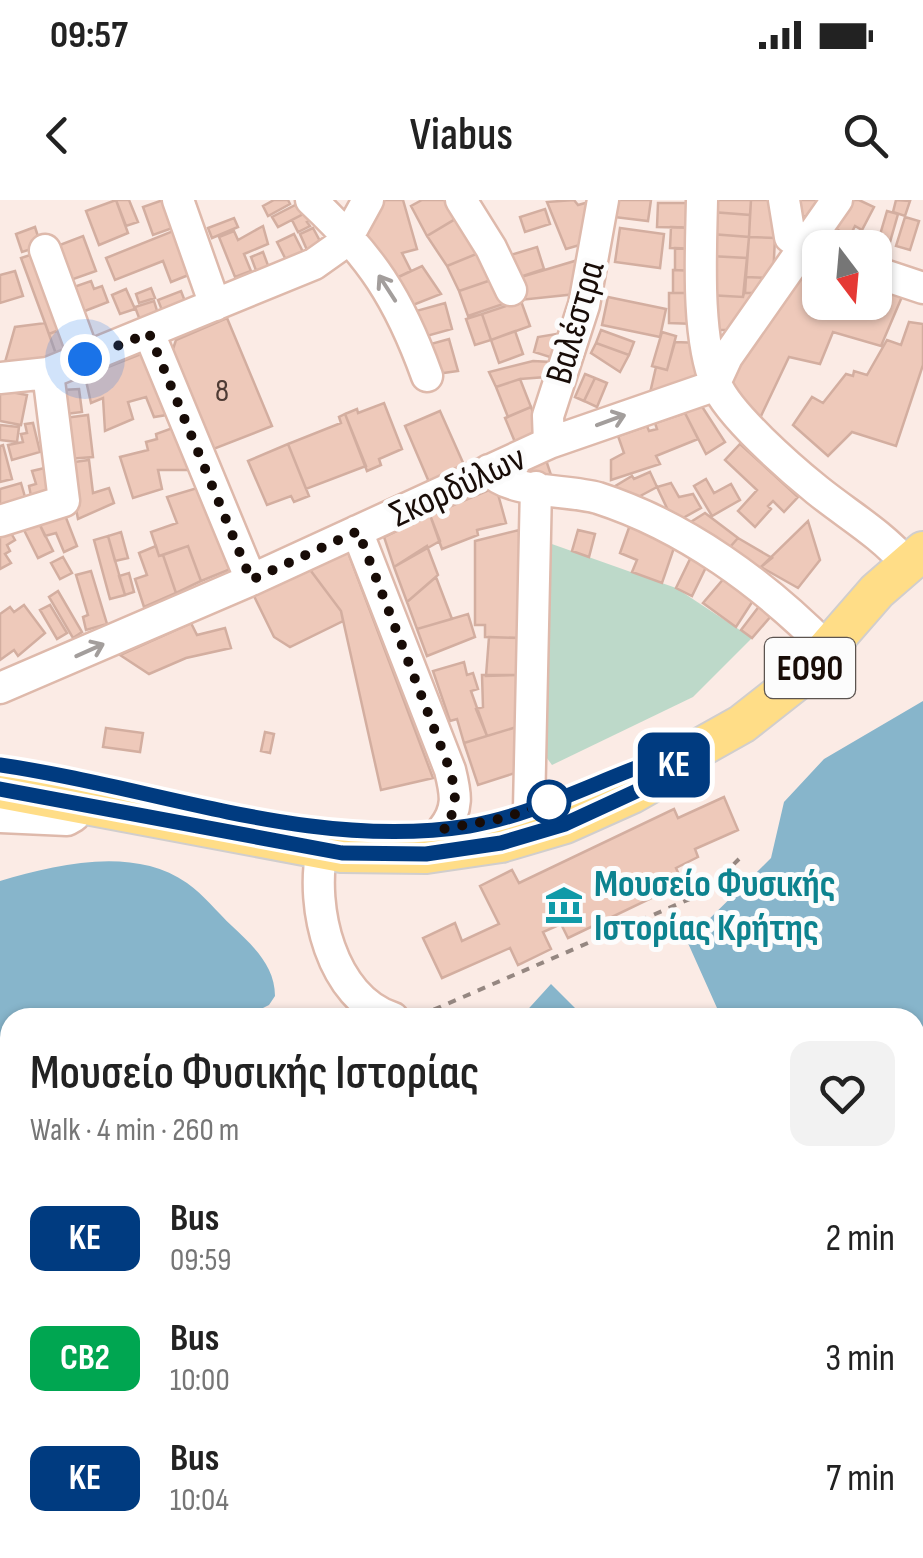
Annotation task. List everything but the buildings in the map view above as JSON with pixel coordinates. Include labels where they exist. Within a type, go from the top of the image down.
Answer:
[{"type":"main road","name":"ΕΟ90","points":[[0,789],[322,850],[394,856],[456,852],[501,843],[565,824],[632,794],[662,778],[676,761],[721,738],[791,687],[877,591],[915,557]]},
{"type":"main road","name":"ΕΟ90","points":[[0,765],[310,826],[392,832],[471,826],[529,810],[657,760],[676,761]]},
{"type":"street","points":[[178,200],[215,305]]},
{"type":"street","points":[[311,200],[349,236],[398,304],[427,376]]},
{"type":"street","points":[[0,378],[48,373],[321,260],[349,236],[368,200]]},
{"type":"street","points":[[461,200],[491,248],[510,290]]},
{"type":"street","name":"Βαλέστρα","points":[[550,443],[548,416],[579,326],[603,200]]},
{"type":"street","points":[[702,200],[701,298],[715,383],[750,427],[797,474],[915,557]]},
{"type":"street","points":[[784,200],[788,234],[802,244]]},
{"type":"street","points":[[821,230],[836,200]]},
{"type":"street","points":[[45,250],[85,359]]},
{"type":"street","points":[[715,383],[728,357],[802,262]]},
{"type":"street","points":[[892,278],[923,288]]},
{"type":"street","points":[[149,333],[251,580]]},
{"type":"street","points":[[0,521],[64,501],[48,373]]},
{"type":"street","name":"Σκορδύλων","points":[[0,688],[251,580],[550,443],[701,392],[715,383]]},
{"type":"street","points":[[489,470],[502,482],[603,500],[678,533],[775,599],[828,649]]},
{"type":"street","points":[[529,810],[536,487]]},
{"type":"street","points":[[358,531],[450,770],[456,802],[443,829]]},
{"type":"street","points":[[0,817],[67,820],[74,816],[81,802]]},
{"type":"street","points":[[322,850],[317,890],[327,939],[354,992],[373,1008]]},
{"type":"path","points":[[429,1008],[706,892],[739,859]]},
{"type":"green space","points":[[549,543],[676,588],[752,638],[693,697],[552,765],[544,754]]},
{"type":"water","points":[[923,701],[923,1008],[717,1008],[683,932],[695,933],[771,858],[784,802],[824,759]]},
{"type":"water","points":[[95,862],[144,865],[166,872],[205,898],[261,956],[274,985],[275,996],[269,1005],[0,1008],[0,881]]},
{"type":"water","points":[[551,984],[575,1008],[529,1008]]},
{"type":"bus line","name":"KE","points":[[0,765],[310,826],[392,832],[471,826],[505,818],[657,760],[676,761],[654,783],[565,824],[456,852],[394,856],[342,853],[0,789]]},
{"type":"place","name":"Μουσείο Φυσικής Ιστορίας Κρήτης","points":[[564,905]]},
{"type":"route","points":[[85,359],[149,333],[251,580],[358,531],[444,749],[456,790],[453,815],[443,829],[505,818],[558,798],[549,802]]}]
